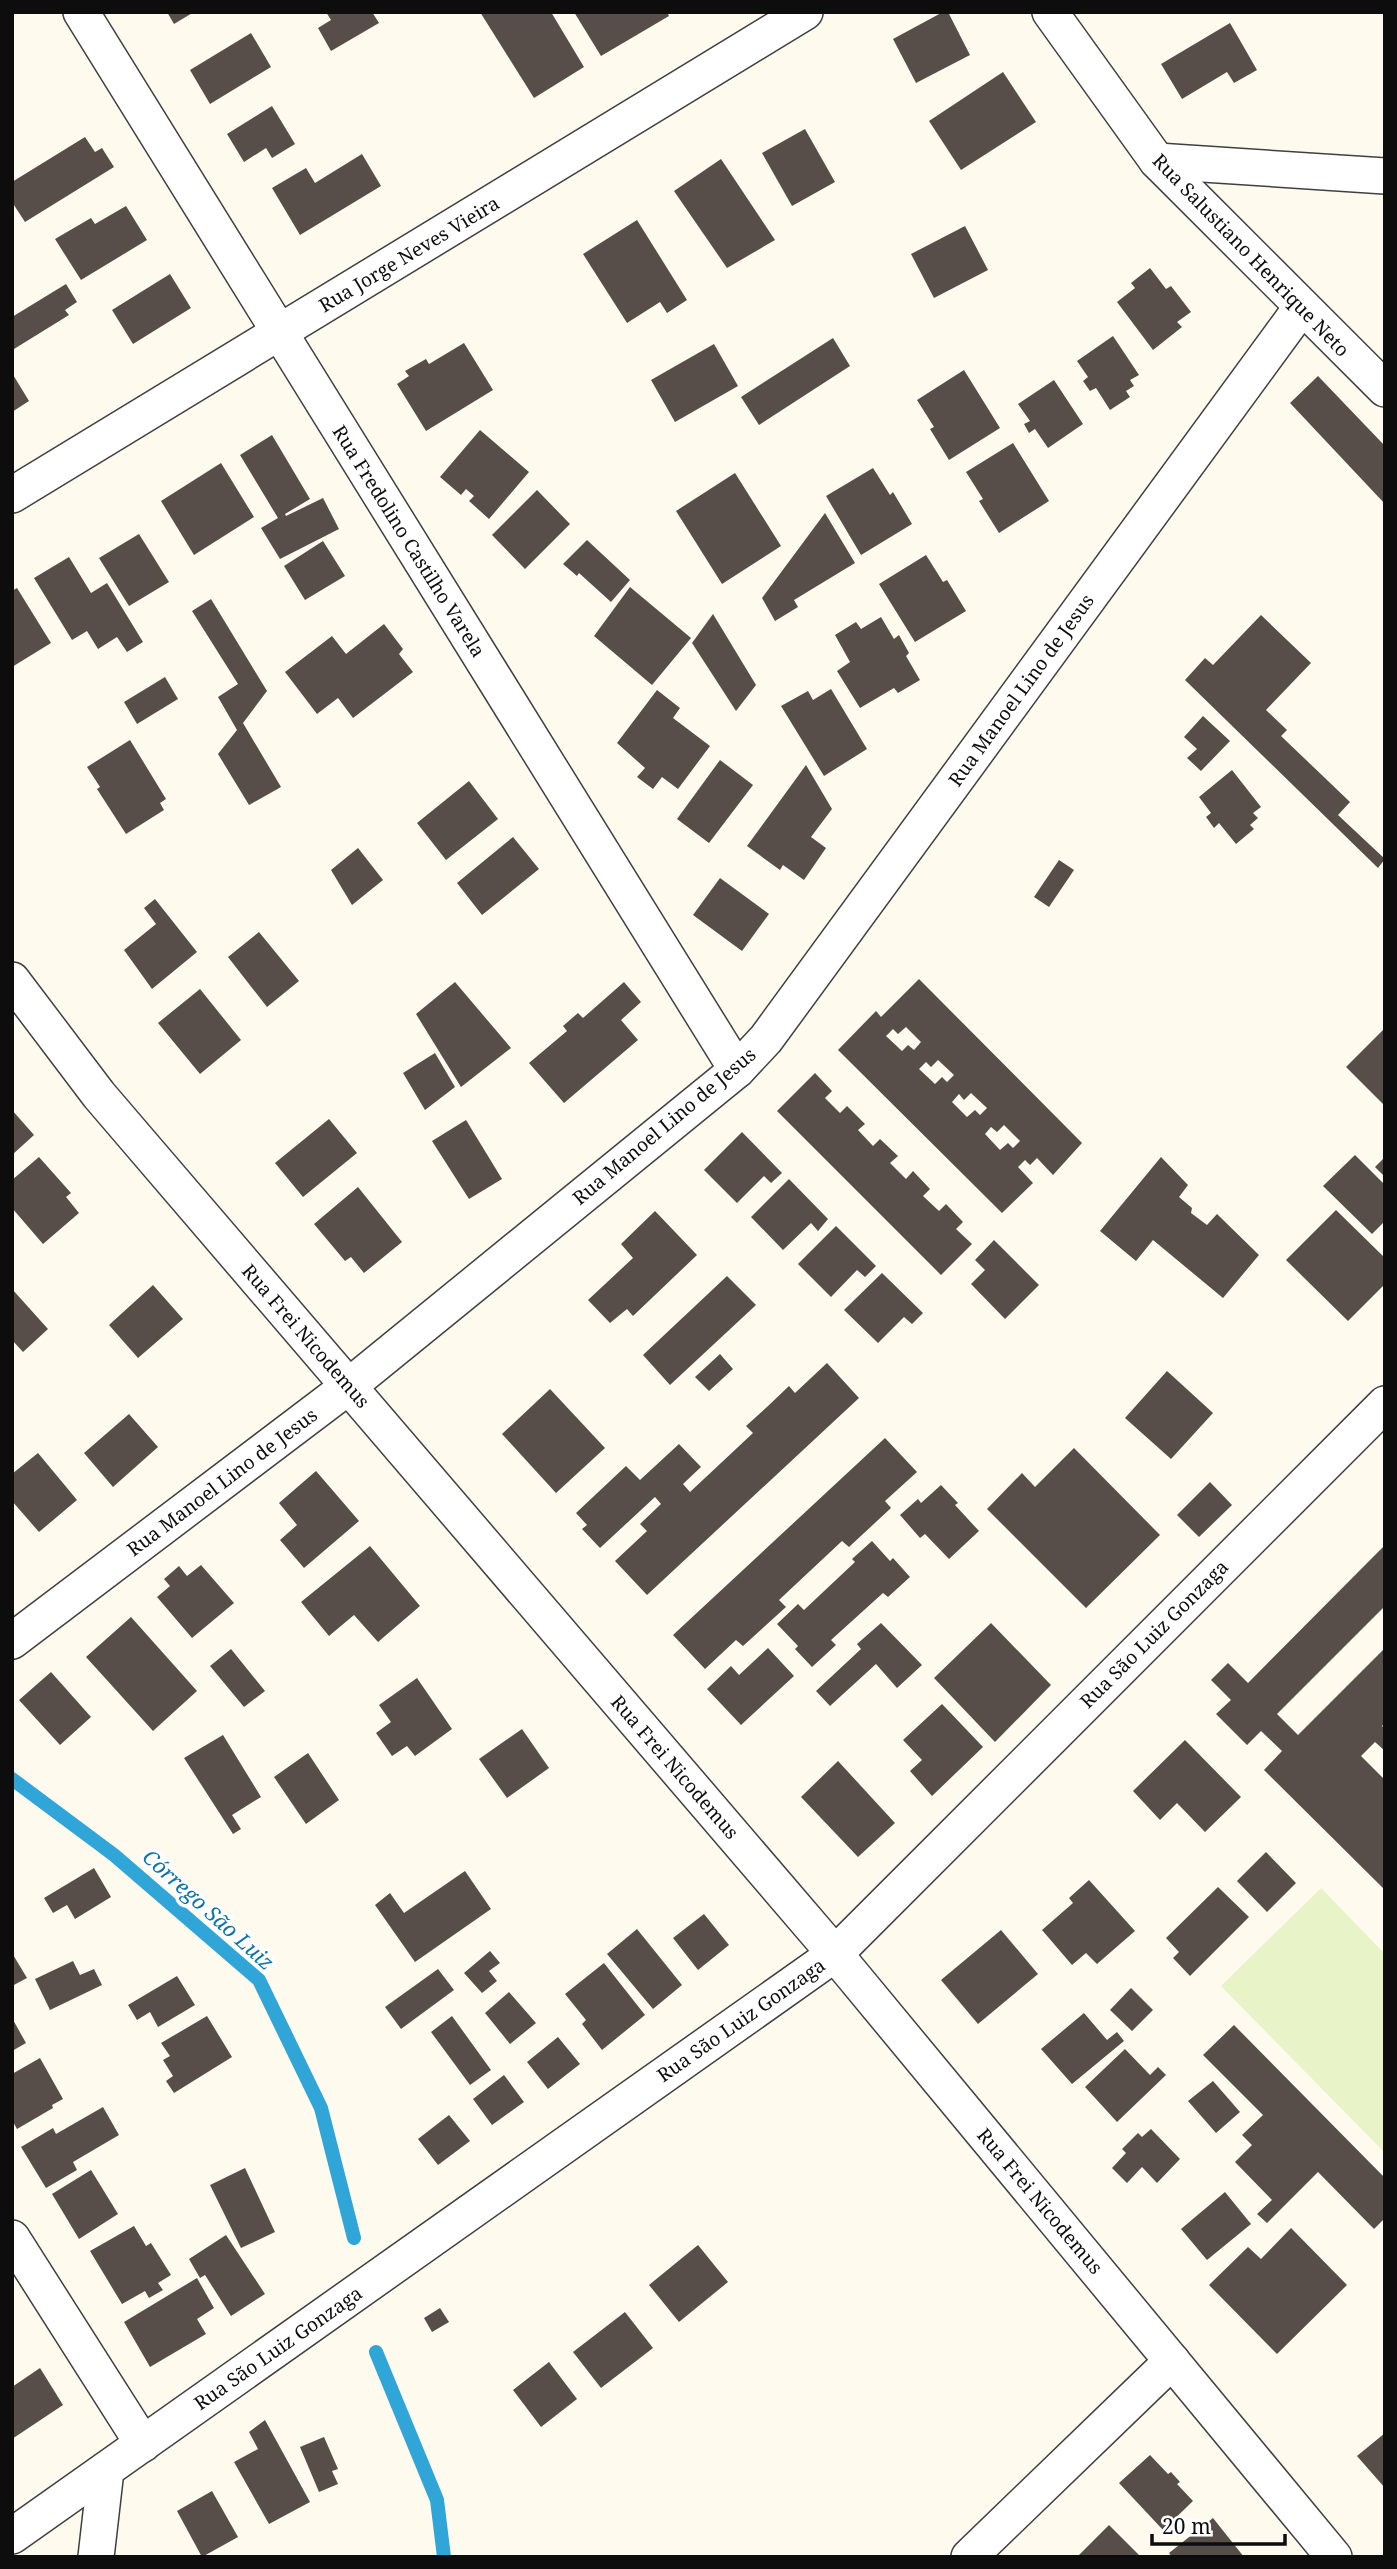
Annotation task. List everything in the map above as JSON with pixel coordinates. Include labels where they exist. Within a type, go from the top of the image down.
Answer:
[{"type":"street","name":"Rua Fredolino Castilho Varela","points":[[82,12],[737,1070]]},
{"type":"street","name":"Rua Jorge Neves Vieira","points":[[12,495],[805,12]]},
{"type":"street","name":"Rua Salustiano Henrique Neto","points":[[1050,12],[1157,161],[1385,390]]},
{"type":"street","points":[[1157,161],[1385,176]]},
{"type":"street","name":"Rua Manoel Lino de Jesus","points":[[12,1641],[349,1386],[737,1070],[766,1039],[1301,307]]},
{"type":"street","name":"Rua Frei Nicodemus","points":[[12,980],[99,1095],[835,1954],[1334,2557]]},
{"type":"street","name":"Rua São Luiz Gonzaga","points":[[12,2536],[835,1954],[1385,1404]]},
{"type":"street","points":[[12,2238],[143,2444]]},
{"type":"street","points":[[969,2557],[1172,2361]]},
{"type":"street","points":[[96,2557],[106,2470]]},
{"type":"green space","points":[[1321,1888],[1385,1954],[1385,2153],[1221,1986]]},
{"type":"building","points":[[167,12],[194,12],[174,24]]},
{"type":"building","points":[[326,12],[372,12],[379,23],[331,51],[318,28],[331,20]]},
{"type":"building","points":[[480,12],[551,12],[584,67],[534,98]]},
{"type":"building","points":[[574,12],[667,12],[669,16],[601,56]]},
{"type":"building","points":[[943,12],[948,12],[970,55],[916,83],[893,39]]},
{"type":"building","points":[[1230,23],[1257,70],[1234,83],[1227,72],[1182,99],[1161,64]]},
{"type":"building","points":[[251,33],[271,67],[210,104],[190,70]]},
{"type":"building","points":[[1003,72],[1036,122],[961,170],[929,121]]},
{"type":"building","points":[[272,106],[295,144],[272,158],[266,148],[244,162],[227,134]]},
{"type":"building","points":[[805,129],[835,182],[792,206],[762,153]]},
{"type":"building","points":[[85,137],[95,152],[102,148],[114,167],[25,222],[12,202],[12,182]]},
{"type":"building","points":[[362,154],[381,186],[300,235],[272,188],[306,168],[315,183]]},
{"type":"building","points":[[721,159],[775,240],[727,268],[674,191]]},
{"type":"building","points":[[126,206],[147,240],[81,280],[55,239],[91,218],[95,224]]},
{"type":"building","points":[[637,220],[687,300],[667,313],[660,302],[627,323],[583,254]]},
{"type":"building","points":[[965,226],[988,270],[934,298],[911,254]]},
{"type":"building","points":[[1150,268],[1166,289],[1171,286],[1191,312],[1177,322],[1182,327],[1153,350],[1117,302],[1135,288],[1131,283]]},
{"type":"building","points":[[170,274],[191,308],[133,344],[112,310]]},
{"type":"building","points":[[66,284],[77,302],[65,310],[69,315],[14,349],[12,317]]},
{"type":"building","points":[[1113,336],[1139,375],[1130,380],[1134,386],[1126,391],[1130,397],[1110,410],[1096,388],[1090,391],[1083,381],[1088,377],[1077,361]]},
{"type":"building","points":[[833,338],[850,366],[759,425],[741,397]]},
{"type":"building","points":[[464,343],[493,390],[426,431],[397,384],[409,376],[405,371],[426,359],[429,364]]},
{"type":"building","points":[[714,344],[738,386],[675,422],[651,380]]},
{"type":"building","points":[[964,370],[1000,428],[949,460],[930,429],[934,427],[917,400]]},
{"type":"building","points":[[12,373],[29,401],[12,412]]},
{"type":"building","points":[[1318,376],[1385,446],[1385,504],[1290,403]]},
{"type":"building","points":[[1054,380],[1083,424],[1048,448],[1035,429],[1029,433],[1024,424],[1030,421],[1018,404]]},
{"type":"building","points":[[480,430],[529,472],[489,519],[469,501],[474,496],[466,489],[461,495],[440,477]]},
{"type":"building","points":[[272,435],[310,499],[285,514],[286,516],[323,498],[339,529],[280,559],[261,528],[278,518],[240,455]]},
{"type":"building","points":[[1013,443],[1049,501],[999,533],[979,501],[983,499],[966,472]]},
{"type":"building","points":[[221,463],[254,517],[194,555],[161,501]]},
{"type":"building","points":[[873,468],[890,495],[893,492],[912,524],[861,555],[826,496]]},
{"type":"building","points":[[735,473],[781,546],[722,584],[676,511]]},
{"type":"building","points":[[537,490],[570,524],[525,569],[492,535]]},
{"type":"building","points":[[825,513],[855,563],[794,600],[798,607],[775,621],[762,598]]},
{"type":"building","points":[[139,534],[169,582],[129,606],[99,558]]},
{"type":"building","points":[[587,540],[630,580],[611,602],[579,573],[577,576],[563,564]]},
{"type":"building","points":[[323,541],[345,576],[305,600],[284,566]]},
{"type":"building","points":[[926,555],[943,582],[947,580],[966,611],[915,642],[879,584]]},
{"type":"building","points":[[69,557],[91,593],[107,583],[143,642],[127,652],[117,637],[98,649],[87,631],[72,640],[34,578]]},
{"type":"building","points":[[630,587],[691,638],[652,685],[594,636]]},
{"type":"building","points":[[17,588],[51,643],[12,667],[12,591]]},
{"type":"building","points":[[211,599],[267,691],[243,723],[281,787],[249,805],[218,754],[237,730],[218,697],[238,684],[192,611]]},
{"type":"building","points":[[713,614],[756,685],[736,711],[692,643]]},
{"type":"building","points":[[1261,615],[1311,663],[1266,710],[1287,730],[1281,736],[1350,802],[1338,815],[1385,859],[1378,868],[1185,680],[1205,658],[1213,665]]},
{"type":"building","points":[[881,617],[894,639],[899,635],[909,653],[906,656],[920,680],[898,693],[894,688],[860,708],[837,671],[850,662],[835,635],[856,622],[861,629]]},
{"type":"building","points":[[384,624],[403,649],[399,654],[413,672],[353,718],[338,698],[317,714],[285,672],[332,636],[346,654]]},
{"type":"building","points":[[165,677],[178,699],[137,724],[124,702]]},
{"type":"building","points":[[831,689],[867,749],[824,776],[781,706],[808,691],[813,700]]},
{"type":"building","points":[[657,690],[680,708],[673,718],[710,746],[678,789],[662,777],[653,789],[637,777],[645,768],[617,743]]},
{"type":"building","points":[[1203,716],[1230,741],[1201,771],[1187,758],[1197,749],[1184,737]]},
{"type":"building","points":[[130,740],[166,799],[160,803],[164,810],[126,834],[97,789],[100,787],[87,767]]},
{"type":"building","points":[[720,760],[753,785],[709,843],[677,819]]},
{"type":"building","points":[[806,765],[832,809],[811,837],[826,848],[804,880],[783,865],[780,870],[747,846]]},
{"type":"building","points":[[1232,770],[1261,807],[1253,813],[1258,818],[1250,825],[1254,829],[1236,844],[1219,823],[1214,828],[1206,817],[1211,813],[1199,797]]},
{"type":"building","points":[[469,781],[498,819],[446,860],[417,823]]},
{"type":"building","points":[[513,837],[539,869],[482,915],[457,883]]},
{"type":"building","points":[[358,848],[383,880],[352,905],[331,870]]},
{"type":"building","points":[[1059,860],[1074,870],[1049,907],[1034,897]]},
{"type":"building","points":[[720,878],[769,914],[742,951],[693,915]]},
{"type":"building","points":[[155,899],[197,952],[152,989],[124,950],[156,924],[144,908]]},
{"type":"building","points":[[259,932],[299,981],[267,1007],[228,957]]},
{"type":"building","points":[[919,979],[1082,1143],[1053,1175],[1037,1158],[1030,1165],[1025,1160],[1018,1167],[1033,1183],[1002,1213],[838,1050],[876,1011],[881,1017]],"holes":[[[906,1027],[921,1042],[914,1050],[908,1045],[902,1051],[886,1036],[893,1029],[898,1034]],[[938,1060],[954,1075],[947,1082],[942,1077],[935,1084],[919,1069],[926,1062],[931,1067]],[[971,1093],[987,1108],[980,1115],[975,1110],[967,1117],[952,1102],[959,1094],[964,1100]],[[1004,1125],[1020,1141],[1013,1148],[1008,1143],[1000,1150],[985,1134],[991,1127],[997,1132]]]},
{"type":"building","points":[[455,982],[511,1048],[461,1087],[416,1014]]},
{"type":"building","points":[[624,982],[641,1002],[621,1020],[638,1040],[564,1103],[529,1063],[567,1031],[563,1026],[578,1013],[583,1018]]},
{"type":"building","points":[[200,989],[241,1040],[200,1074],[158,1023]]},
{"type":"building","points":[[1385,1028],[1385,1106],[1346,1067]]},
{"type":"building","points":[[435,1053],[455,1087],[425,1110],[403,1073]]},
{"type":"building","points":[[815,1073],[832,1091],[825,1098],[840,1113],[847,1106],[865,1124],[858,1130],[873,1146],[880,1139],[898,1156],[890,1163],[906,1179],[913,1171],[930,1189],[923,1196],[939,1211],[946,1204],[963,1222],[956,1229],[972,1244],[941,1275],[777,1111]]},
{"type":"building","points":[[12,1110],[34,1135],[12,1155]]},
{"type":"building","points":[[329,1119],[357,1153],[303,1197],[275,1163]]},
{"type":"building","points":[[466,1120],[502,1179],[469,1199],[432,1141]]},
{"type":"building","points":[[742,1132],[782,1173],[771,1183],[764,1176],[737,1203],[704,1170]]},
{"type":"building","points":[[1355,1155],[1385,1185],[1385,1221],[1372,1234],[1323,1186]]},
{"type":"building","points":[[39,1157],[71,1193],[66,1197],[79,1213],[43,1244],[12,1208],[12,1180]]},
{"type":"building","points":[[1161,1157],[1188,1185],[1179,1197],[1192,1208],[1191,1213],[1207,1225],[1217,1214],[1259,1255],[1223,1298],[1153,1240],[1136,1261],[1100,1231]]},
{"type":"building","points":[[1385,1157],[1385,1177],[1375,1167]]},
{"type":"building","points":[[789,1179],[828,1219],[818,1231],[811,1223],[783,1250],[751,1217]]},
{"type":"building","points":[[358,1187],[402,1242],[364,1273],[351,1257],[345,1261],[314,1224]]},
{"type":"building","points":[[1336,1210],[1385,1258],[1385,1284],[1348,1321],[1286,1260]]},
{"type":"building","points":[[655,1211],[697,1255],[633,1316],[627,1309],[610,1323],[588,1300],[633,1258],[621,1244]]},
{"type":"building","points":[[836,1226],[876,1266],[865,1277],[857,1270],[831,1297],[798,1264]]},
{"type":"building","points":[[994,1240],[1039,1285],[1005,1319],[971,1284],[985,1270],[975,1260]]},
{"type":"building","points":[[882,1273],[923,1313],[912,1324],[904,1317],[878,1343],[844,1310]]},
{"type":"building","points":[[727,1276],[756,1305],[670,1385],[643,1355]]},
{"type":"building","points":[[153,1285],[183,1319],[138,1358],[109,1325]]},
{"type":"building","points":[[12,1289],[48,1329],[23,1352],[12,1340]]},
{"type":"building","points":[[720,1354],[733,1369],[709,1391],[695,1377]]},
{"type":"building","points":[[827,1363],[859,1398],[647,1595],[615,1561],[647,1531],[640,1524],[661,1504],[655,1497],[600,1548],[582,1529],[587,1525],[576,1513],[626,1466],[640,1480],[679,1444],[701,1467],[683,1484],[690,1492],[753,1433],[746,1426],[789,1386],[795,1393]]},
{"type":"building","points":[[1167,1371],[1213,1413],[1171,1459],[1125,1418]]},
{"type":"building","points":[[550,1389],[605,1448],[556,1493],[502,1434]]},
{"type":"building","points":[[129,1414],[158,1447],[113,1487],[84,1453]]},
{"type":"building","points":[[885,1438],[917,1472],[885,1501],[891,1508],[849,1547],[842,1541],[779,1600],[786,1607],[743,1646],[736,1640],[705,1669],[673,1635]]},
{"type":"building","points":[[1074,1448],[1160,1535],[1086,1608],[987,1509],[1022,1473],[1035,1487]]},
{"type":"building","points":[[38,1453],[77,1500],[39,1532],[12,1501],[12,1474]]},
{"type":"building","points":[[316,1471],[359,1521],[304,1568],[280,1540],[297,1525],[279,1503]]},
{"type":"building","points":[[1210,1482],[1232,1505],[1199,1537],[1177,1515]]},
{"type":"building","points":[[941,1485],[979,1531],[949,1559],[925,1534],[920,1538],[900,1515],[918,1499],[921,1503]]},
{"type":"building","points":[[872,1541],[890,1561],[893,1558],[910,1577],[888,1597],[883,1593],[831,1640],[836,1645],[812,1667],[795,1649],[798,1646],[777,1624],[798,1604],[804,1610],[855,1562],[852,1559]]},
{"type":"building","points":[[1385,1545],[1385,1606],[1277,1714],[1298,1735],[1385,1648],[1385,1723],[1382,1726],[1385,1729],[1385,1751],[1375,1742],[1361,1756],[1385,1780],[1385,1890],[1264,1770],[1282,1751],[1261,1731],[1247,1745],[1216,1714],[1231,1700],[1211,1680],[1228,1663],[1248,1683]]},
{"type":"building","points":[[370,1546],[420,1606],[378,1642],[354,1615],[329,1636],[301,1602]]},
{"type":"building","points":[[201,1565],[234,1603],[192,1638],[157,1597],[170,1586],[164,1579],[179,1566],[187,1576]]},
{"type":"building","points":[[131,1617],[197,1691],[153,1731],[86,1657]]},
{"type":"building","points":[[881,1623],[922,1665],[897,1688],[876,1664],[830,1706],[816,1691],[861,1649],[857,1644]]},
{"type":"building","points":[[991,1623],[1051,1685],[995,1742],[934,1678]]},
{"type":"building","points":[[768,1648],[794,1676],[741,1725],[707,1689],[731,1666],[739,1675]]},
{"type":"building","points":[[231,1649],[265,1691],[244,1707],[210,1666]]},
{"type":"building","points":[[51,1672],[91,1717],[60,1745],[19,1700]]},
{"type":"building","points":[[417,1678],[452,1729],[415,1756],[407,1746],[392,1756],[376,1733],[391,1722],[379,1705]]},
{"type":"building","points":[[942,1704],[983,1747],[932,1796],[910,1771],[922,1760],[903,1740]]},
{"type":"building","points":[[522,1729],[549,1768],[507,1798],[479,1759]]},
{"type":"building","points":[[223,1735],[261,1797],[232,1815],[241,1829],[233,1834],[184,1758]]},
{"type":"building","points":[[1185,1740],[1241,1797],[1205,1832],[1177,1803],[1160,1820],[1133,1791]]},
{"type":"building","points":[[308,1753],[339,1800],[306,1824],[274,1777]]},
{"type":"building","points":[[838,1761],[895,1823],[858,1857],[801,1797]]},
{"type":"building","points":[[1266,1852],[1296,1883],[1267,1912],[1237,1881]]},
{"type":"building","points":[[94,1868],[111,1897],[75,1919],[67,1905],[53,1913],[44,1898]]},
{"type":"building","points":[[465,1871],[491,1909],[415,1962],[375,1905],[390,1893],[404,1913]]},
{"type":"building","points":[[1089,1880],[1135,1931],[1097,1964],[1086,1953],[1072,1965],[1042,1930],[1073,1903],[1069,1898]]},
{"type":"building","points":[[1218,1887],[1249,1917],[1190,1976],[1173,1958],[1179,1952],[1166,1938]]},
{"type":"building","points":[[704,1914],[729,1945],[698,1970],[673,1938]]},
{"type":"building","points":[[637,1929],[682,1985],[653,2009],[607,1954]]},
{"type":"building","points":[[1001,1930],[1038,1974],[978,2024],[941,1980]]},
{"type":"building","points":[[490,1951],[500,1963],[489,1971],[497,1981],[482,1993],[464,1973]]},
{"type":"building","points":[[12,1953],[27,1978],[12,1986]]},
{"type":"building","points":[[73,1961],[80,1975],[94,1969],[102,1985],[50,2010],[35,1979]]},
{"type":"building","points":[[604,1963],[645,2015],[602,2050],[582,2024],[586,2020],[565,1994]]},
{"type":"building","points":[[438,1969],[454,1990],[401,2029],[385,2007]]},
{"type":"building","points":[[177,1976],[195,2005],[158,2027],[150,2012],[137,2020],[128,2005]]},
{"type":"building","points":[[1131,1988],[1153,2010],[1132,2031],[1110,2010]]},
{"type":"building","points":[[509,1992],[536,2023],[510,2044],[485,2013]]},
{"type":"building","points":[[1084,2013],[1107,2040],[1117,2032],[1124,2041],[1072,2084],[1041,2049]]},
{"type":"building","points":[[207,2016],[232,2057],[174,2093],[166,2081],[173,2076],[163,2060],[170,2056],[161,2043]]},
{"type":"building","points":[[452,2016],[491,2070],[470,2085],[431,2032]]},
{"type":"building","points":[[12,2018],[26,2043],[12,2051]]},
{"type":"building","points":[[1234,2025],[1385,2178],[1385,2218],[1374,2229],[1318,2172],[1267,2223],[1257,2214],[1272,2200],[1235,2162],[1252,2145],[1242,2135],[1263,2115],[1203,2055]]},
{"type":"building","points":[[558,2037],[580,2064],[548,2089],[527,2062]]},
{"type":"building","points":[[1125,2049],[1150,2075],[1158,2067],[1166,2075],[1117,2122],[1085,2087]]},
{"type":"building","points":[[40,2058],[63,2099],[17,2129],[12,2120],[12,2074]]},
{"type":"building","points":[[504,2075],[524,2102],[492,2125],[473,2099]]},
{"type":"building","points":[[1213,2081],[1240,2112],[1216,2133],[1188,2101]]},
{"type":"building","points":[[103,2107],[119,2135],[73,2162],[77,2170],[46,2188],[21,2147],[53,2128],[56,2134]]},
{"type":"building","points":[[449,2115],[470,2141],[438,2165],[418,2139]]},
{"type":"building","points":[[1151,2129],[1180,2159],[1157,2183],[1142,2167],[1127,2183],[1112,2168],[1126,2153],[1122,2149],[1138,2133],[1142,2137]]},
{"type":"building","points":[[245,2168],[275,2232],[241,2248],[210,2185]]},
{"type":"building","points":[[91,2170],[118,2214],[79,2239],[52,2194]]},
{"type":"building","points":[[1225,2192],[1251,2224],[1207,2260],[1181,2229]]},
{"type":"building","points":[[134,2226],[146,2246],[151,2243],[171,2275],[158,2283],[163,2290],[149,2298],[145,2291],[122,2304],[90,2251]]},
{"type":"building","points":[[1291,2228],[1347,2285],[1277,2354],[1209,2285],[1248,2247],[1261,2259]]},
{"type":"building","points":[[226,2235],[265,2294],[231,2316],[205,2275],[200,2278],[189,2259]]},
{"type":"building","points":[[698,2245],[728,2282],[679,2322],[649,2285]]},
{"type":"building","points":[[197,2278],[214,2308],[197,2319],[206,2334],[150,2367],[124,2322]]},
{"type":"building","points":[[440,2308],[449,2322],[432,2332],[424,2318]]},
{"type":"building","points":[[625,2312],[653,2348],[601,2388],[573,2352]]},
{"type":"building","points":[[549,2362],[577,2399],[541,2427],[513,2390]]},
{"type":"building","points":[[40,2368],[63,2405],[12,2439],[12,2387]]},
{"type":"building","points":[[265,2420],[310,2502],[269,2524],[234,2462],[258,2449],[249,2432]]},
{"type":"building","points":[[1385,2433],[1385,2488],[1357,2456]]},
{"type":"building","points":[[324,2437],[338,2469],[332,2471],[338,2484],[319,2492],[300,2447]]},
{"type":"building","points":[[1150,2455],[1168,2474],[1171,2472],[1180,2482],[1177,2484],[1193,2501],[1163,2530],[1119,2483]]},
{"type":"building","points":[[212,2491],[238,2537],[202,2557],[177,2511]]},
{"type":"building","points":[[1213,2518],[1244,2557],[1172,2557],[1169,2553]]},
{"type":"building","points":[[1109,2525],[1139,2555],[1077,2557]]},
{"type":"waterway","name":"Córrego São Luiz","points":[[12,1779],[114,1855],[259,1980],[321,2108],[354,2238]]},
{"type":"waterway","name":"Córrego São Luiz","points":[[376,2352],[437,2500],[444,2557]]}]
